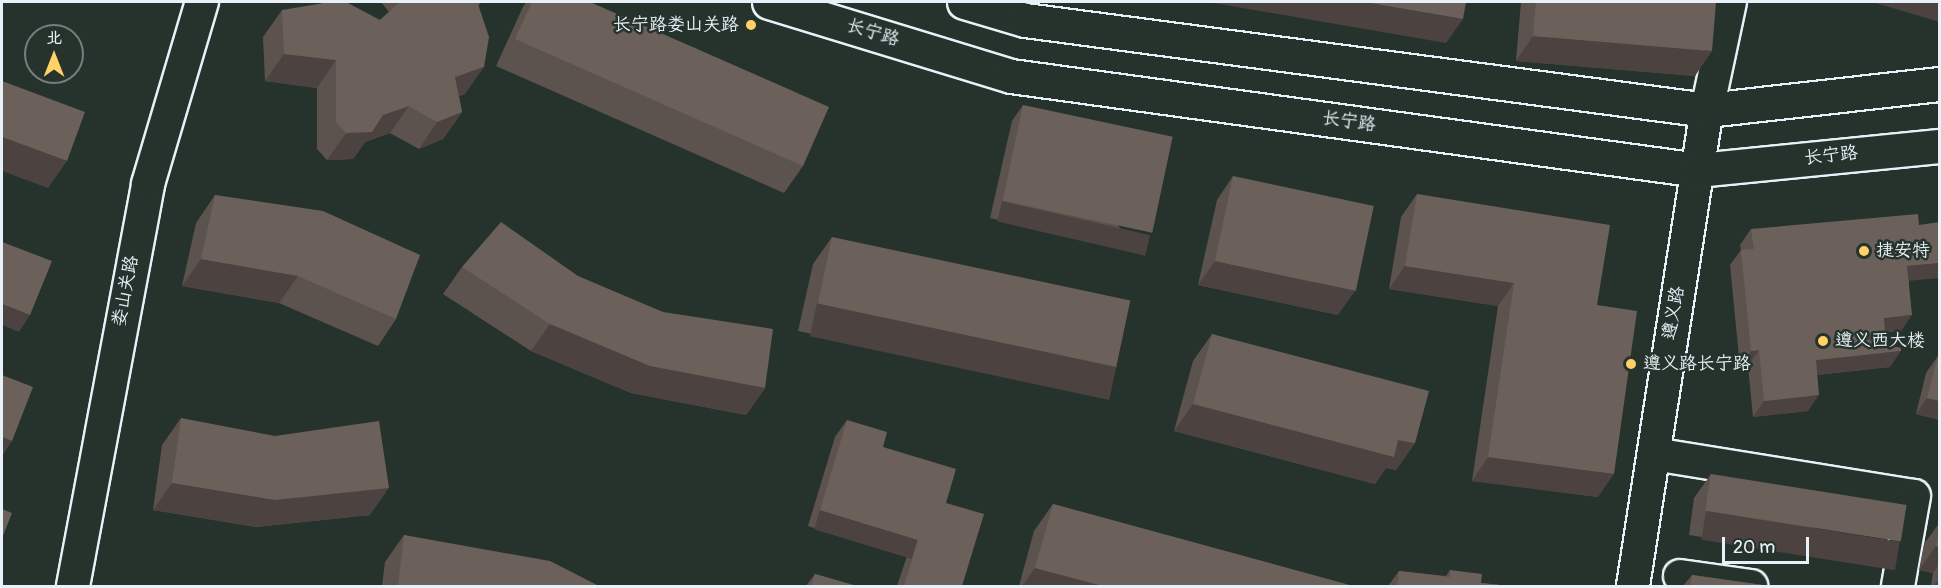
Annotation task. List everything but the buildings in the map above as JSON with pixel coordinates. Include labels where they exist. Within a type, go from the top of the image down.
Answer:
[{"type":"main road","name":"长宁路","points":[[769,2],[1011,75],[1698,170],[1940,146]]},
{"type":"main road","points":[[964,2],[1707,110],[1940,84]]},
{"type":"street","name":"娄山关路","points":[[73,586],[148,184],[202,2]]},
{"type":"street","name":"遵义路","points":[[1633,586],[1707,110],[1730,2]]},
{"type":"street","points":[[1654,454],[1927,499],[1898,586]]},
{"type":"street","points":[[1680,576],[1751,586]]},
{"type":"place","name":"长宁路娄山关路","points":[[751,25]]},
{"type":"place","name":"捷安特","points":[[1864,251]]},
{"type":"place","name":"遵义西大楼","points":[[1823,341]]},
{"type":"place","name":"遵义路长宁路","points":[[1631,364]]}]
